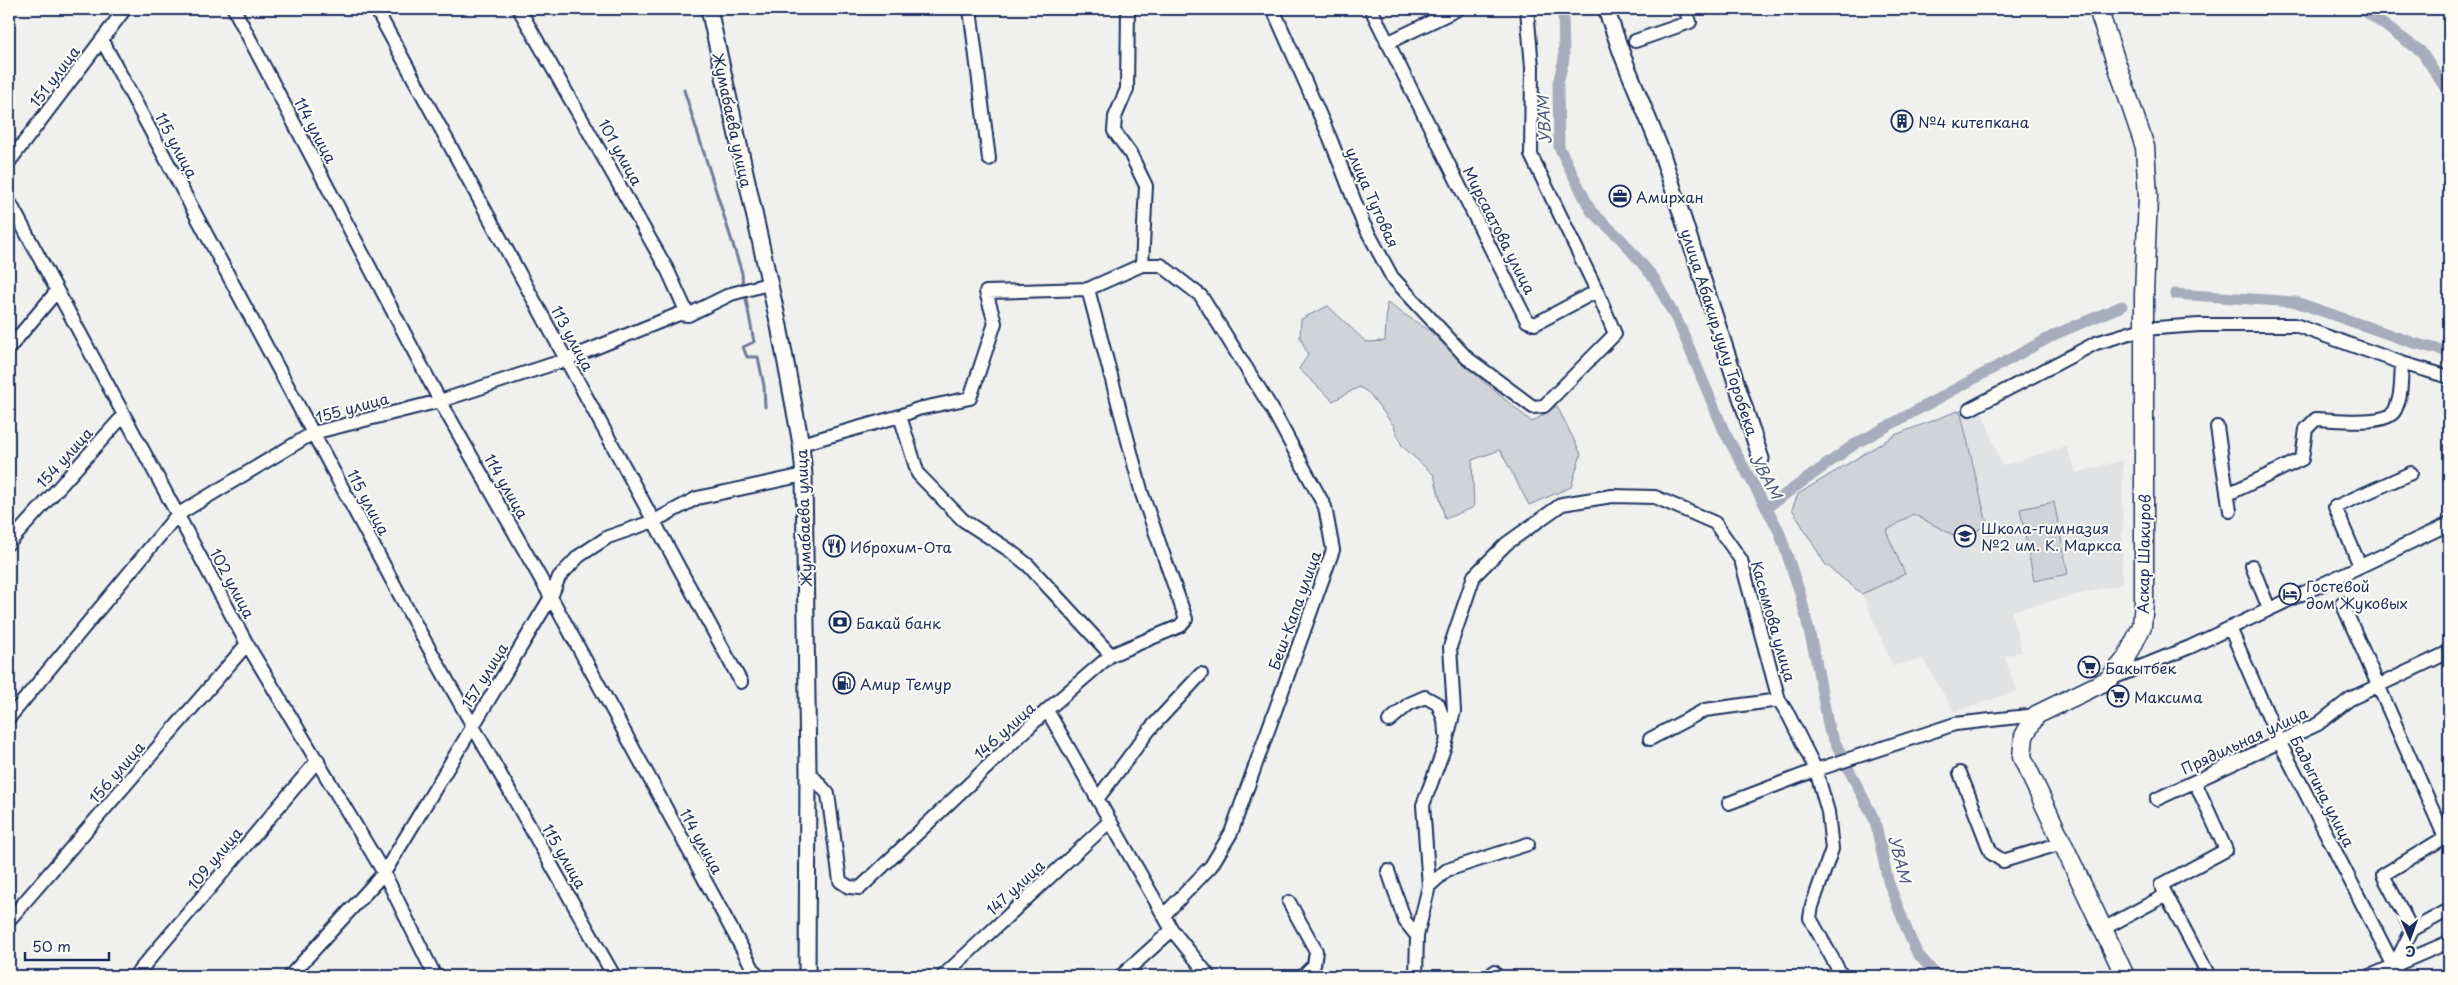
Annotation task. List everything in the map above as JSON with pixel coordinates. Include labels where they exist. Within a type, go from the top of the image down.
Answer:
[{"type":"main road","name":"Аскар Шакиров","points":[[2036,715],[2108,680],[2126,659],[2136,640],[2143,618],[2143,325],[2148,197],[2145,147],[2098,9]]},
{"type":"main road","points":[[2036,715],[2024,736],[2022,757],[2125,976]]},
{"type":"street","name":"151 улица","points":[[9,162],[125,9]]},
{"type":"street","name":"114 улица","points":[[234,9],[440,401],[551,597],[757,976]]},
{"type":"street","name":"113 улица","points":[[376,9],[741,682]]},
{"type":"street","name":"101 улица","points":[[520,9],[668,270],[688,315]]},
{"type":"street","name":"Жумабаева улица","points":[[709,9],[768,284],[779,326],[801,444],[804,475],[808,771],[807,976]]},
{"type":"street","points":[[970,9],[989,159]]},
{"type":"street","points":[[801,444],[900,416],[918,409],[970,398],[995,323],[986,292],[1088,289],[1142,265],[1146,186],[1130,153],[1114,130],[1115,117],[1128,89],[1128,9]]},
{"type":"street","name":"улица Тутовая","points":[[1273,9],[1330,138],[1363,223],[1392,278],[1467,358],[1533,407],[1544,406],[1615,334],[1597,291]]},
{"type":"street","name":"Мирсаатова улица","points":[[1371,9],[1528,321],[1535,324],[1597,291]]},
{"type":"street","points":[[1387,42],[1458,9]]},
{"type":"street","points":[[1527,9],[1532,68],[1531,154],[1597,291]]},
{"type":"street","name":"улица Абакир уулу Торобека","points":[[1606,9],[1622,57],[1660,148],[1761,459]]},
{"type":"street","points":[[1635,41],[1690,22],[1685,9]]},
{"type":"street","name":"115 улица","points":[[102,40],[472,725],[614,976]]},
{"type":"street","name":"102 улица","points":[[9,201],[247,644],[384,873],[435,976]]},
{"type":"street","name":"Беш-Капа улица","points":[[1142,265],[1162,265],[1201,296],[1272,409],[1325,507],[1333,550],[1231,833],[1211,866],[1165,914]]},
{"type":"street","name":"155 улица","points":[[9,718],[178,515],[313,433],[440,401],[566,360],[679,314],[688,315],[745,290],[768,284]]},
{"type":"street","points":[[1047,710],[1111,655],[1180,626],[1186,619],[1142,494],[1088,289]]},
{"type":"street","points":[[9,348],[57,291]]},
{"type":"street","points":[[1970,408],[2096,342],[2143,325],[2295,326],[2402,364],[2449,377]]},
{"type":"street","points":[[2228,494],[2302,459],[2306,429],[2316,419],[2381,420],[2394,413],[2399,399],[2402,364]]},
{"type":"street","name":"154 улица","points":[[9,543],[124,415]]},
{"type":"street","points":[[900,416],[918,474],[962,520],[1009,550],[1028,565],[1111,655]]},
{"type":"street","points":[[2217,427],[2230,511]]},
{"type":"street","points":[[2360,566],[2335,507],[2410,473]]},
{"type":"street","name":"157 улица","points":[[290,976],[384,873],[551,597],[559,577],[579,556],[608,537],[654,521],[698,498],[804,475]]},
{"type":"street","name":"Касымова улица","points":[[1416,976],[1417,936],[1429,886],[1423,805],[1445,746],[1454,711],[1450,647],[1474,576],[1506,544],[1562,504],[1612,496],[1655,497],[1715,523],[1741,560],[1779,700],[1820,769],[1828,812],[1832,849],[1812,906],[1810,918],[1842,976]]},
{"type":"street","points":[[2108,680],[2190,647],[2449,524]]},
{"type":"street","points":[[2252,566],[2269,609]]},
{"type":"street","points":[[2342,604],[2443,833],[2448,837],[2383,875],[2412,930]]},
{"type":"street","name":"Бадыгина улица","points":[[2230,628],[2279,741],[2396,971]]},
{"type":"street","name":"156 улица","points":[[9,920],[247,644]]},
{"type":"street","name":"Прядильная улица","points":[[2157,799],[2318,724],[2350,699],[2449,652]]},
{"type":"street","points":[[1098,798],[1150,729],[1201,674]]},
{"type":"street","points":[[1390,721],[1409,704],[1426,697],[1438,704],[1444,720],[1445,746]]},
{"type":"street","points":[[1650,739],[1705,710],[1779,700]]},
{"type":"street","name":"146 улица","points":[[808,771],[828,794],[840,881],[849,887],[860,888],[1047,710],[1098,798],[1109,822],[1165,914],[1172,930],[1209,976]]},
{"type":"street","points":[[1729,802],[1845,760],[1955,724],[2036,715]]},
{"type":"street","name":"109 улица","points":[[135,976],[318,760]]},
{"type":"street","points":[[1960,772],[1991,853],[2003,860],[2062,843]]},
{"type":"street","points":[[2195,782],[2226,850],[2161,885],[2209,976]]},
{"type":"street","name":"147 улица","points":[[943,976],[1109,822]]},
{"type":"street","points":[[1429,886],[1447,870],[1528,844]]},
{"type":"street","points":[[1388,870],[1405,922],[1417,936]]},
{"type":"street","points":[[2103,929],[2166,895]]},
{"type":"street","points":[[1289,902],[1316,951],[1314,965],[1303,976]]},
{"type":"street","points":[[2396,971],[2412,930],[2449,910]]},
{"type":"street","points":[[1121,976],[1172,930]]},
{"type":"street","points":[[2370,976],[2396,971],[2449,942]]},
{"type":"shaded area","points":[[1387,303],[1430,331],[1484,382],[1532,422],[1557,406],[1581,454],[1571,487],[1529,505],[1500,450],[1472,460],[1474,507],[1445,519],[1434,475],[1402,446],[1394,426],[1369,393],[1359,387],[1333,401],[1299,369],[1308,355],[1300,337],[1301,319],[1328,306],[1366,342],[1385,341]]},
{"type":"shaded area","name":"Школа-гимназия №2 им. К. Маркса","points":[[1960,410],[1982,411],[2002,466],[2066,446],[2076,473],[2123,460],[2122,584],[2011,611],[2022,652],[2004,656],[2017,691],[1954,712],[1923,659],[1893,666],[1862,594],[1825,564],[1792,509],[1798,494],[1895,435]]},
{"type":"shaded area","points":[[1960,410],[1987,524],[1963,540],[1913,514],[1886,531],[1905,574],[1862,594],[1825,564],[1792,509],[1798,494],[1895,435]]},
{"type":"shaded area","points":[[2054,502],[2068,574],[2034,581],[2020,509]]},
{"type":"waterway","name":"УВАМ","points":[[1563,9],[1564,59],[1558,83],[1559,147],[1591,211],[1621,239],[1654,278],[1680,326],[1724,431],[1779,531],[1800,593],[1816,660],[1829,730],[1875,821],[1888,881],[1908,933],[1917,953],[1937,976]]},
{"type":"waterway","points":[[2362,9],[2422,52],[2449,94]]},
{"type":"waterway","points":[[684,90],[742,273],[743,288]]},
{"type":"waterway","points":[[745,294],[754,342],[743,347],[747,357],[758,357],[764,386],[765,407]]},
{"type":"waterway","points":[[2175,294],[2296,302],[2414,343],[2449,352]]},
{"type":"waterway","points":[[1766,508],[1855,444],[2056,334],[2122,306]]},
{"type":"place","name":"№4 китепкана","points":[[1902,121]]},
{"type":"place","name":"Амирхан","points":[[1620,196]]},
{"type":"place","name":"Школа-гимназия №2 им. К. Маркса","points":[[1965,536]]},
{"type":"place","name":"Иброхим-Ота","points":[[834,546]]},
{"type":"place","name":"Гостевой дом Жуковых","points":[[2290,594]]},
{"type":"place","name":"Бакай банк","points":[[840,622]]},
{"type":"place","name":"Бакытбек","points":[[2089,667]]},
{"type":"place","name":"Амир Темур","points":[[844,683]]},
{"type":"place","name":"Максима","points":[[2118,696]]}]
